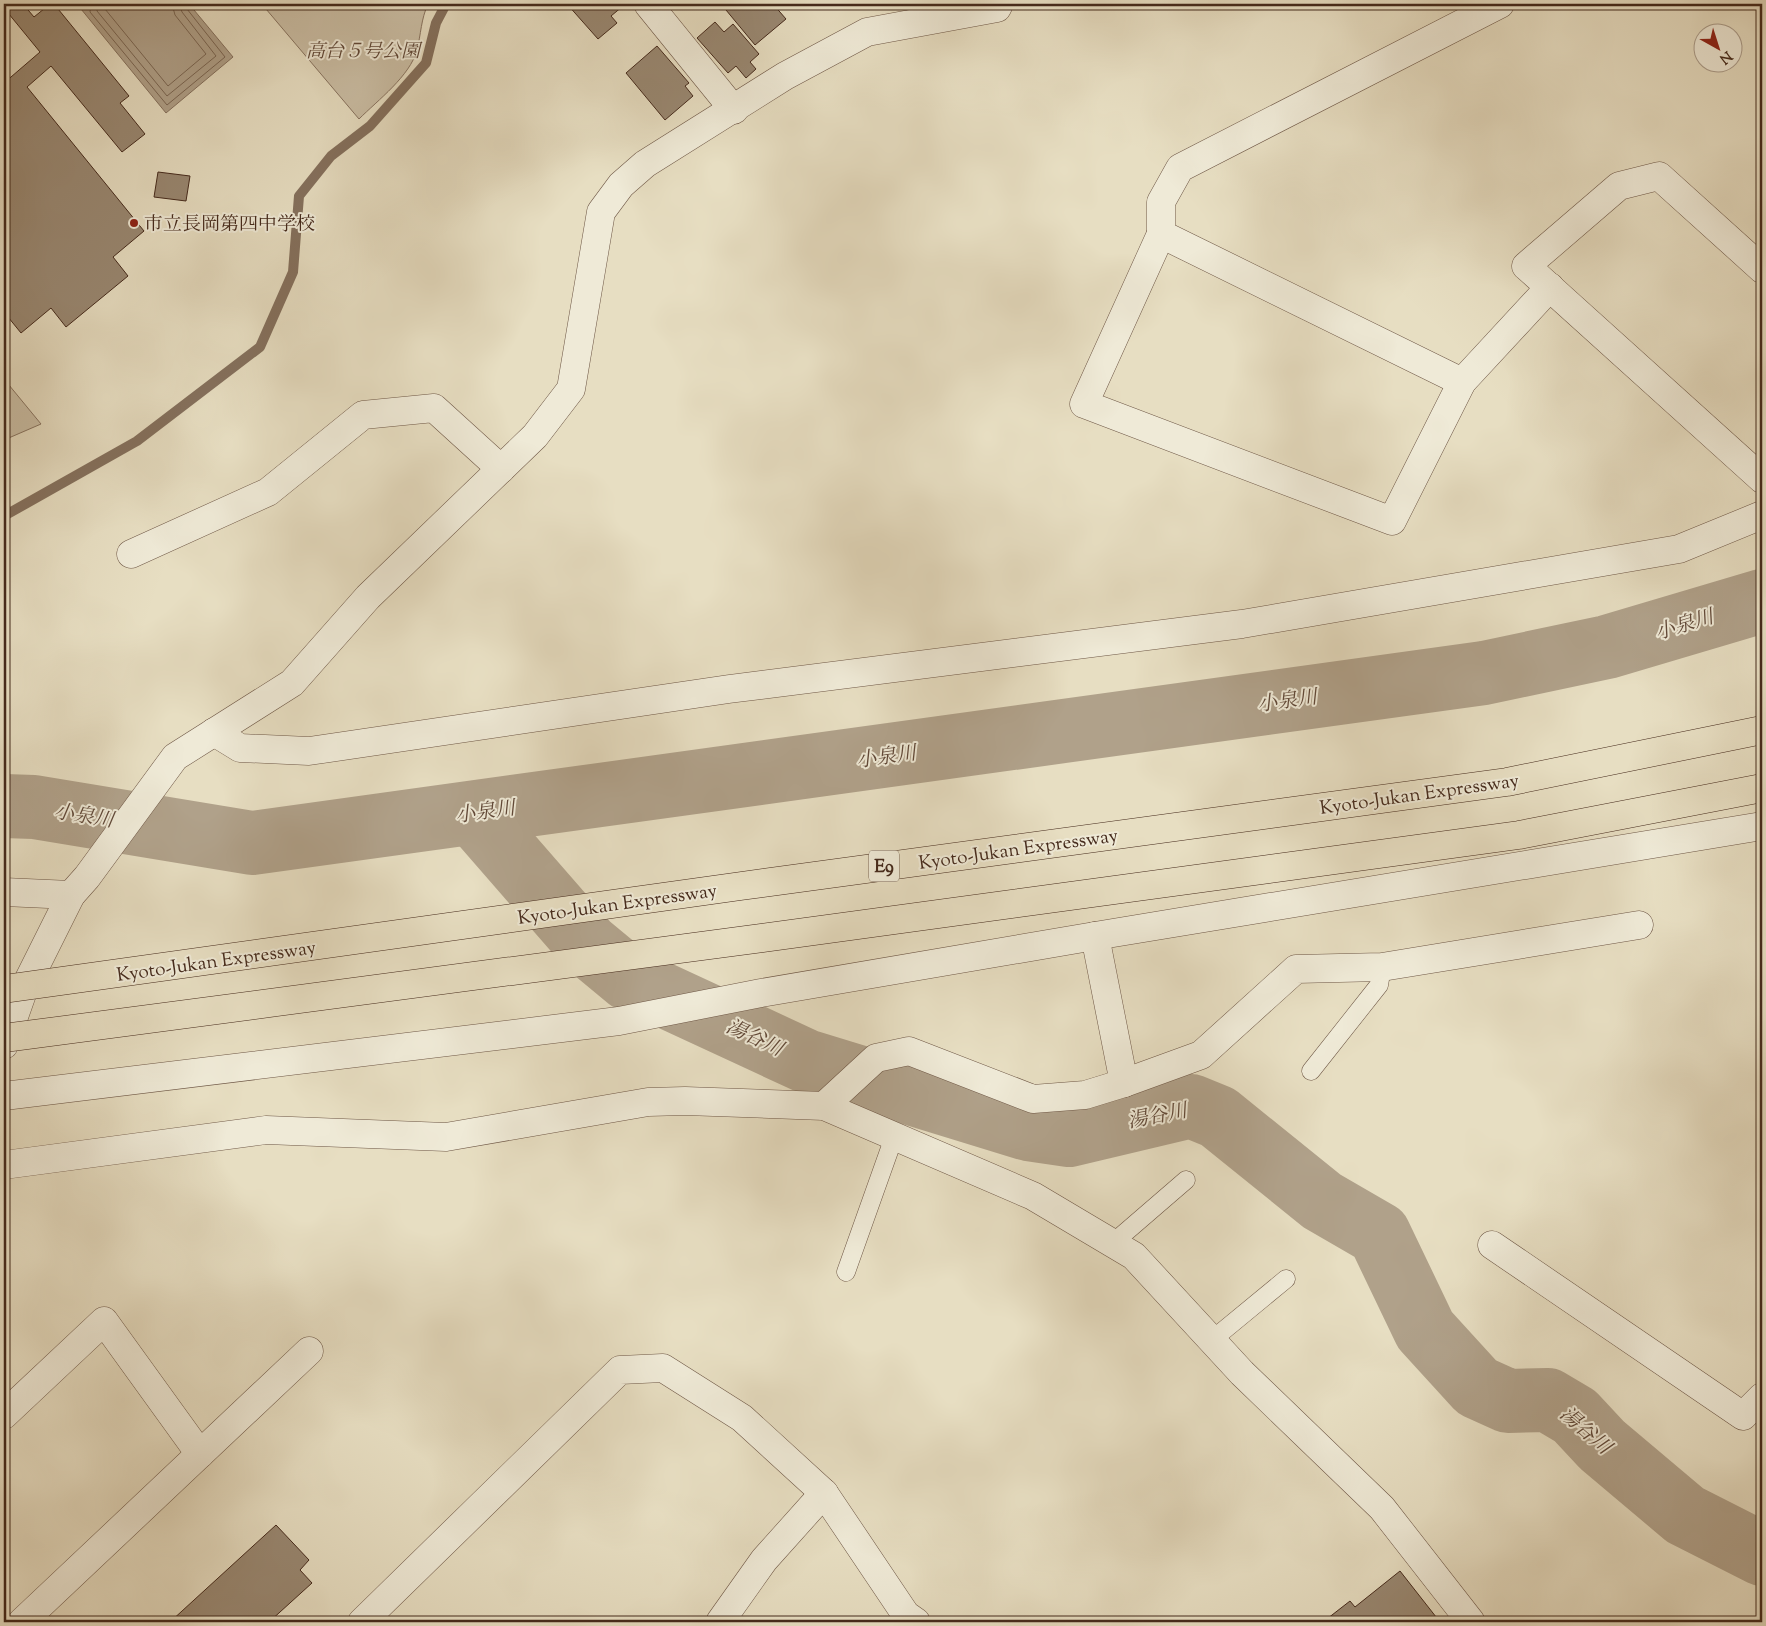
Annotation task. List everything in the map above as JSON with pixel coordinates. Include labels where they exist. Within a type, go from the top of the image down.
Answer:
[{"type":"highway","name":"Kyoto-Jukan Expressway","points":[[4,990],[761,883],[1508,782],[1762,730]]},
{"type":"highway","points":[[4,1038],[772,937],[1519,835],[1762,788]]},
{"type":"street","points":[[648,4],[734,110]]},
{"type":"street","points":[[4,1045],[23,991],[79,886],[175,757],[292,683],[368,597],[535,436],[571,389],[601,212],[621,185],[645,164],[734,110],[785,76],[867,32],[997,8],[1000,4]]},
{"type":"street","points":[[1500,4],[1180,168],[1161,202],[1161,234],[1084,404],[1392,521],[1462,382],[1550,288]]},
{"type":"street","points":[[1762,269],[1659,176],[1619,186],[1526,266],[1762,479]]},
{"type":"street","points":[[1161,234],[1462,382]]},
{"type":"street","points":[[131,554],[268,492],[363,415],[434,408],[501,469]]},
{"type":"street","points":[[214,732],[240,748],[309,751],[729,689],[1242,624],[1679,549],[1762,514]]},
{"type":"street","points":[[4,1096],[619,1021],[761,993],[1095,936],[1762,826]]},
{"type":"street","points":[[4,892],[79,886]]},
{"type":"street","points":[[824,1106],[876,1058],[908,1051],[1033,1099],[1085,1095],[1201,1056],[1296,969],[1382,967],[1639,925]]},
{"type":"street","points":[[1095,936],[1124,1083]]},
{"type":"street","points":[[4,1165],[266,1130],[446,1137],[648,1102],[685,1101],[824,1106],[1033,1196],[1134,1256],[1242,1374],[1382,1508],[1471,1622]]},
{"type":"street","points":[[1492,1245],[1743,1416],[1762,1397]]},
{"type":"street","points":[[4,1415],[104,1321],[200,1454]]},
{"type":"street","points":[[22,1622],[309,1351]]},
{"type":"street","points":[[373,1619],[620,1370],[663,1368],[742,1418],[824,1493],[906,1615],[916,1622]]},
{"type":"street","points":[[720,1622],[764,1560],[824,1493]]},
{"type":"lane","points":[[1311,1071],[1379,985],[1382,967]]},
{"type":"lane","points":[[846,1272],[894,1137]]},
{"type":"lane","points":[[1113,1243],[1186,1180]]},
{"type":"lane","points":[[1212,1340],[1286,1279]]},
{"type":"green space","name":"高台５号公園","points":[[269,4],[428,4],[422,21],[417,50],[408,69],[359,119],[266,9]]},
{"type":"green space","points":[[4,379],[41,424],[4,440]]},
{"type":"water","points":[[88,4],[189,4],[233,57],[166,113],[81,9]]},
{"type":"building","points":[[4,4],[23,4],[34,17],[50,4],[54,4],[129,96],[120,103],[145,134],[122,152],[51,66],[27,87],[144,231],[113,257],[128,276],[66,327],[51,308],[21,333],[4,312],[4,83],[40,52],[4,8]]},
{"type":"building","points":[[567,4],[621,4],[623,6],[611,16],[617,23],[598,39]]},
{"type":"building","points":[[733,4],[773,4],[786,19],[755,45],[726,10]]},
{"type":"building","points":[[715,22],[724,32],[733,24],[759,54],[750,62],[756,69],[746,78],[736,66],[728,73],[697,38]]},
{"type":"building","points":[[657,46],[689,83],[685,86],[693,96],[665,120],[626,73]]},
{"type":"building","points":[[158,172],[190,176],[186,201],[154,197]]},
{"type":"building","points":[[276,1525],[309,1560],[300,1570],[312,1583],[269,1622],[170,1622]]},
{"type":"building","points":[[1400,1571],[1440,1622],[1323,1622],[1350,1601],[1355,1607]]},
{"type":"waterway","points":[[4,516],[137,441],[260,347],[293,272],[299,196],[331,156],[370,126],[426,63],[436,23],[446,4]]},
{"type":"waterway","name":"小泉川","points":[[4,806],[34,807],[252,843],[1484,673],[1607,647],[1762,601]]},
{"type":"waterway","name":"湯谷川","points":[[473,813],[588,945],[629,979],[806,1061],[1028,1129],[1069,1135],[1191,1106],[1218,1117],[1322,1201],[1379,1234],[1425,1330],[1477,1387],[1508,1401],[1548,1400],[1575,1416],[1602,1445],[1685,1515],[1762,1554]]},
{"type":"place","name":"市立長岡第四中学校","points":[[134,223]]}]
